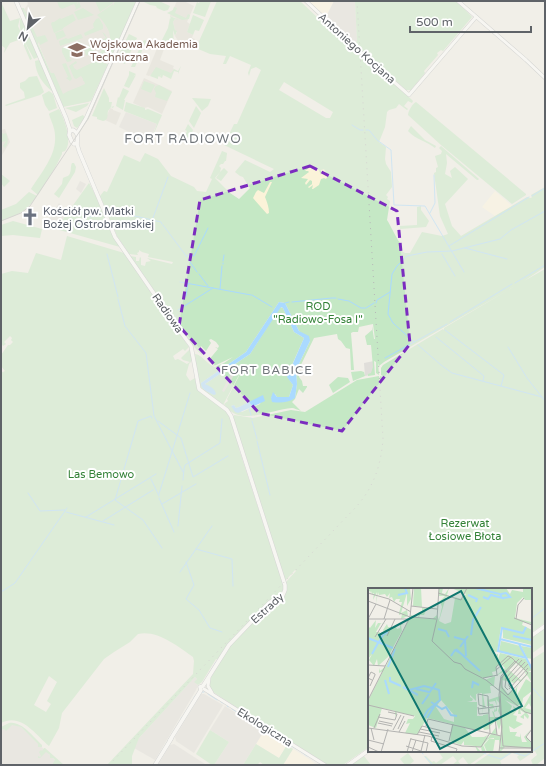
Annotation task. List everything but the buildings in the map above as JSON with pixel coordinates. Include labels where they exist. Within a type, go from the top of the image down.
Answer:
[{"type":"main road","points":[[16,1],[66,120],[73,131],[78,140],[75,143],[72,142],[69,135],[73,131]]},
{"type":"main road","name":"Radiowa","points":[[75,143],[115,237],[192,346],[199,388],[230,414],[249,472]]},
{"type":"main road","name":"Estrady","points":[[155,765],[229,645],[270,602],[282,597],[286,590],[249,472]]},
{"type":"main road","points":[[532,635],[545,626]]},
{"type":"main road","points":[[348,765],[368,751]]},
{"type":"street","points":[[73,131],[82,125],[86,118],[138,1]]},
{"type":"street","name":"Antoniego Kocjana","points":[[306,1],[371,62],[409,94],[476,16]]},
{"type":"street","points":[[458,1],[545,78]]},
{"type":"street","points":[[209,677],[208,686],[213,695]]},
{"type":"street","name":"Ekologiczna","points":[[203,688],[325,765]]},
{"type":"highlighted area","points":[[310,166],[397,211],[410,344],[342,431],[259,413],[179,326],[200,200]]},
{"type":"shaded area","name":"Wojskowa Akademia Techniczna","points":[[27,1],[134,1],[89,102],[65,106],[24,10],[28,4]]},
{"type":"shaded area","points":[[177,1],[184,1],[194,6],[187,22],[190,24],[187,32],[193,35],[192,38],[195,39],[191,48],[180,44],[175,36],[177,32],[173,22],[176,18],[170,16]]},
{"type":"shaded area","points":[[308,1],[334,1],[327,15],[320,12]]},
{"type":"shaded area","points":[[334,1],[355,1],[357,41],[354,44],[326,17]]},
{"type":"shaded area","points":[[158,46],[164,49],[160,60],[174,66],[174,69],[171,74],[161,69],[149,76],[146,75]]},
{"type":"shaded area","points":[[144,78],[172,91],[162,114],[148,107],[144,108],[133,103]]},
{"type":"shaded area","points":[[110,108],[121,113],[116,125],[105,120]]},
{"type":"shaded area","points":[[126,112],[157,124],[149,142],[119,127]]},
{"type":"shaded area","points":[[5,129],[10,142],[1,157],[1,130]]},
{"type":"shaded area","points":[[80,181],[86,184],[81,193],[76,189]]},
{"type":"shaded area","points":[[495,191],[512,206],[495,216],[482,207]]},
{"type":"shaded area","points":[[59,203],[67,213],[56,229],[44,226]]},
{"type":"shaded area","points":[[374,361],[374,374],[365,376],[364,363]]},
{"type":"shaded area","points":[[223,372],[236,372],[226,396],[209,384],[210,381]]},
{"type":"shaded area","points":[[195,677],[197,679],[195,682],[198,685],[196,690],[155,760],[134,748],[139,738]]},
{"type":"shaded area","points":[[201,694],[204,694],[223,705],[194,753],[176,741],[175,737]]},
{"type":"shaded area","points":[[225,706],[264,731],[243,765],[214,765],[229,742],[210,730]]},
{"type":"shaded area","points":[[11,724],[21,727],[60,765],[1,765],[1,730]]},
{"type":"shaded area","points":[[264,731],[287,745],[279,758],[256,744]]},
{"type":"shaded area","points":[[174,744],[205,764],[158,765],[170,745]]},
{"type":"shaded area","points":[[293,749],[312,761],[316,765],[283,765]]},
{"type":"green space","points":[[17,1],[21,8],[24,8],[25,12],[27,11],[26,13],[37,37],[45,35],[48,41],[40,45],[39,41],[38,44],[51,73],[54,73],[63,94],[85,84],[81,76],[76,79],[74,78],[69,66],[76,61],[77,63],[73,65],[77,70],[106,56],[105,52],[101,55],[100,52],[107,45],[107,56],[103,63],[108,64],[91,101],[63,107]]},
{"type":"green space","points":[[57,1],[78,1],[76,6],[79,1],[81,7],[75,10],[76,8],[74,4],[62,9],[59,7]]},
{"type":"green space","points":[[95,1],[114,1],[100,12]]},
{"type":"green space","points":[[115,1],[136,1],[112,58],[108,55],[110,36],[108,29],[97,15],[113,4],[113,6]]},
{"type":"green space","points":[[142,1],[159,1],[170,6],[168,10],[164,11],[156,6]]},
{"type":"green space","points":[[200,1],[211,1],[205,17],[193,13],[197,2],[199,3]]},
{"type":"green space","points":[[217,1],[300,1],[339,38],[361,54],[413,101],[412,103],[408,101],[404,106],[408,109],[407,110],[399,104],[396,108],[387,112],[385,127],[379,142],[386,147],[386,164],[391,172],[392,187],[386,195],[388,197],[387,199],[390,201],[387,220],[401,244],[400,250],[405,253],[410,253],[422,232],[442,236],[448,234],[440,216],[434,173],[438,167],[435,156],[441,154],[442,151],[439,148],[441,146],[479,179],[477,180],[446,154],[447,163],[445,174],[452,178],[450,171],[455,167],[468,179],[445,204],[452,226],[461,236],[527,197],[531,198],[531,195],[545,187],[545,267],[524,281],[545,269],[545,623],[532,632],[532,588],[368,588],[368,748],[343,765],[328,765],[213,692],[209,686],[210,679],[230,645],[269,604],[283,597],[286,591],[286,582],[296,571],[295,570],[285,581],[233,418],[234,415],[253,418],[291,410],[305,412],[357,380],[379,376],[380,389],[380,376],[386,378],[381,375],[381,368],[383,365],[443,329],[444,330],[444,328],[515,286],[379,366],[378,363],[379,375],[376,373],[376,362],[374,361],[375,375],[368,376],[373,367],[371,345],[367,345],[365,336],[372,330],[372,326],[375,339],[373,324],[359,327],[358,332],[351,333],[354,370],[351,370],[350,349],[346,348],[338,339],[337,334],[314,338],[298,371],[303,386],[307,387],[303,393],[299,389],[295,399],[292,402],[301,411],[292,408],[247,416],[238,415],[230,411],[224,404],[228,401],[227,399],[239,375],[223,405],[204,392],[198,382],[195,354],[215,367],[233,357],[214,366],[208,361],[218,349],[215,347],[218,348],[219,346],[216,342],[211,339],[209,340],[211,343],[206,351],[201,346],[200,348],[204,352],[202,355],[190,342],[130,256],[136,257],[136,261],[139,261],[140,257],[141,265],[145,266],[146,262],[151,261],[147,258],[172,264],[173,262],[148,257],[149,254],[139,250],[137,253],[138,255],[129,254],[117,236],[100,196],[104,191],[107,192],[124,155],[140,162],[145,153],[158,159],[171,176],[194,187],[197,191],[206,192],[212,179],[210,178],[222,151],[227,153],[226,161],[219,166],[221,168],[220,172],[215,178],[230,193],[239,199],[250,188],[243,177],[235,172],[245,160],[270,172],[274,169],[224,145],[234,124],[237,124],[261,70],[256,67],[251,69],[249,76],[248,73],[251,65],[230,56],[226,64],[223,64],[226,56],[210,54],[196,48]],"holes":[[[284,82],[333,112],[330,118],[326,118],[279,90]],[[279,302],[285,303],[299,331],[310,341],[296,370],[297,384],[295,398],[271,398],[275,394],[277,397],[289,397],[293,385],[287,376],[304,338],[294,332],[283,308],[280,307],[250,354],[205,384],[214,395],[204,389],[201,383],[246,352]],[[231,373],[234,375],[224,392],[222,391]],[[263,396],[260,404],[242,412],[231,406],[234,405],[236,408]]]},
{"type":"green space","points":[[355,1],[457,1],[472,17],[443,51],[441,50],[437,53],[438,55],[424,71],[425,73],[411,90],[406,90],[354,44],[357,41]]},
{"type":"green space","points":[[2,4],[10,21],[20,18],[18,26],[32,59],[30,60],[21,39],[10,43],[4,53],[5,48],[1,45]]},
{"type":"green space","points":[[174,7],[177,8],[175,13],[186,18],[188,14],[190,15],[189,19],[182,20],[167,13],[173,10]]},
{"type":"green space","points":[[83,8],[94,15],[78,20],[74,12]]},
{"type":"green space","points":[[73,14],[76,20],[54,33],[51,24],[52,22]]},
{"type":"green space","points":[[193,15],[204,20],[199,31],[195,30],[193,35],[187,32]]},
{"type":"green space","points":[[170,16],[179,20],[175,19],[173,22],[175,30],[177,31],[175,36],[173,30],[174,46],[164,48],[159,46],[168,28],[170,18],[171,19]]},
{"type":"green space","points":[[21,17],[38,57],[34,59],[21,33]]},
{"type":"green space","points":[[99,18],[103,25],[103,29],[85,36],[84,33],[94,28],[93,24],[96,19]]},
{"type":"green space","points":[[63,30],[66,36],[57,40],[55,33]]},
{"type":"green space","points":[[102,32],[108,40],[104,46],[99,50],[97,47],[93,48],[94,52],[92,53],[89,51],[89,54],[86,56],[84,49],[79,51],[80,53],[69,58],[72,61],[67,62],[62,52],[62,48],[80,41],[83,48],[106,38]]},
{"type":"green space","points":[[81,34],[83,38],[60,46],[59,41]]},
{"type":"green space","points":[[129,34],[137,38],[125,64],[116,60]]},
{"type":"green space","points":[[145,40],[150,43],[150,45],[145,44],[135,67],[131,67],[143,41]]},
{"type":"green space","points":[[39,60],[53,92],[46,86],[38,75],[35,61]]},
{"type":"green space","points":[[66,63],[72,79],[70,81],[66,78],[68,77],[62,64]]},
{"type":"green space","points":[[181,66],[178,74],[178,72],[174,71],[171,79],[163,75],[162,78],[160,77],[161,75],[159,77],[158,76],[158,79],[150,76],[156,67],[171,73],[174,69],[178,71]]},
{"type":"green space","points":[[129,71],[136,74],[133,77],[136,75],[129,88],[124,86],[129,75]]},
{"type":"green space","points":[[37,76],[44,92],[40,95],[6,106],[5,105],[25,98],[24,92],[20,88],[20,83],[29,77]]},
{"type":"green space","points":[[144,81],[155,85],[151,93],[141,89]]},
{"type":"green space","points":[[159,85],[172,92],[167,101],[155,97],[156,93],[154,89]]},
{"type":"green space","points":[[104,88],[109,98],[109,102],[112,102],[107,118],[103,121],[92,116]]},
{"type":"green space","points":[[123,88],[129,91],[124,100],[123,110],[116,106],[118,97],[119,98]]},
{"type":"green space","points":[[49,91],[53,94],[57,108],[49,111],[45,105],[42,95]]},
{"type":"green space","points":[[192,98],[211,99],[208,106],[202,111]]},
{"type":"green space","points":[[126,102],[162,115],[151,140],[157,124],[124,111]]},
{"type":"green space","points":[[416,102],[526,195],[512,204],[441,145],[408,115],[411,107]]},
{"type":"green space","points":[[89,103],[87,106],[76,112],[65,108]]},
{"type":"green space","points":[[196,106],[201,113],[194,128],[189,121]]},
{"type":"green space","points":[[59,109],[64,119],[67,131],[67,147],[65,151],[62,152],[55,168],[38,195],[31,189],[48,164],[54,150],[55,135],[49,114]]},
{"type":"green space","points":[[83,115],[85,118],[77,128],[74,126],[72,120]]},
{"type":"green space","points":[[188,124],[193,130],[185,143],[183,140]]},
{"type":"green space","points":[[411,126],[425,140],[436,146],[435,148],[411,134],[408,131]]},
{"type":"green space","points":[[1,131],[3,134],[6,133],[7,137],[8,142],[5,148],[3,146],[6,141],[2,142],[2,144],[1,143]]},
{"type":"green space","points":[[72,163],[74,163],[76,167],[75,172],[59,198],[54,194],[62,184],[63,178],[69,175]]},
{"type":"green space","points":[[224,168],[228,172],[221,181],[216,178]]},
{"type":"green space","points":[[1,174],[10,181],[4,187],[1,183]]},
{"type":"green space","points":[[89,183],[111,231],[120,247],[56,229]]},
{"type":"green space","points":[[29,192],[37,196],[29,206],[17,215],[1,221],[1,210],[16,204]]},
{"type":"green space","points":[[421,206],[421,210],[429,221],[426,227],[400,229],[400,226],[417,225],[417,207]]},
{"type":"green space","points":[[13,221],[42,229],[40,238],[13,235],[1,236],[1,225]]},
{"type":"green space","name":"Las Bemowo","points":[[67,236],[124,253],[189,347],[185,351],[183,349],[173,356],[175,360],[178,359],[187,364],[190,362],[181,358],[190,349],[192,359],[186,375],[190,381],[195,378],[197,388],[200,392],[223,408],[231,419],[238,438],[239,449],[284,587],[282,595],[270,601],[218,660],[216,659],[202,682],[198,685],[194,682],[197,679],[195,677],[139,738],[132,756],[132,765],[107,765],[193,674],[193,657],[174,644],[153,634],[138,634],[130,642],[104,659],[62,713],[59,728],[49,746],[21,722],[8,721],[1,723],[1,371],[4,373],[3,372],[5,371],[1,366],[1,355],[8,345],[13,342],[10,336],[4,342],[6,344],[3,346],[1,343],[1,274],[12,271],[28,273],[36,253],[61,260]],"holes":[[[49,676],[57,682],[47,701],[51,704],[46,712],[34,705]]]},
{"type":"green space","points":[[351,372],[364,372],[365,376],[353,381]]},
{"type":"green space","points":[[338,377],[348,378],[350,382],[333,393],[329,385]]},
{"type":"green space","points":[[545,628],[545,644],[532,653],[532,637]]},
{"type":"green space","points":[[545,651],[545,758],[536,765],[533,765],[531,760],[537,755],[535,751],[520,761],[517,757],[519,755],[512,753],[500,761],[502,765],[473,765],[492,752],[532,752],[532,659]]},
{"type":"green space","points":[[9,723],[18,724],[23,727],[42,745],[42,747],[38,747],[38,744],[21,727],[12,725],[6,731],[4,729],[1,730],[1,727]]},
{"type":"green space","points":[[210,730],[229,742],[214,765],[196,754]]},
{"type":"green space","points":[[256,744],[279,758],[287,745],[293,749],[283,765],[264,765],[260,762],[257,765],[243,765]]},
{"type":"green space","points":[[44,748],[64,765],[52,765],[55,760],[50,758],[50,755],[46,752],[40,758],[38,758],[38,756],[41,756],[39,752]]},
{"type":"green space","points":[[439,752],[488,752],[469,765],[463,757],[458,761],[461,765],[452,765],[457,761],[453,756],[440,765],[431,765],[424,756],[436,763],[443,758]]},
{"type":"green space","points":[[408,753],[414,761],[409,765],[405,765],[400,759]]},
{"type":"green space","points":[[364,756],[371,765],[351,765]]},
{"type":"sand","points":[[310,167],[319,170],[321,175],[321,170],[324,169],[328,176],[326,179],[321,179],[319,185],[313,189],[313,185],[309,188],[308,187],[312,184],[312,181],[310,180],[306,185],[305,183],[308,179],[301,178],[309,172],[305,171]]},
{"type":"sand","points":[[270,182],[272,182],[265,197],[269,211],[267,214],[253,198],[258,190],[264,193]]},
{"type":"water","points":[[279,302],[285,303],[299,331],[309,336],[310,341],[296,370],[297,384],[295,398],[287,402],[272,402],[271,398],[273,392],[277,397],[289,397],[293,385],[287,377],[304,338],[294,332],[283,308],[281,307],[250,354],[205,384],[210,386],[216,394],[214,395],[207,392],[201,383],[246,352]]},
{"type":"water","points":[[263,395],[265,401],[238,413],[235,412],[231,406],[234,405],[236,408],[239,407]]},
{"type":"waterway","points":[[352,125],[360,130],[363,130]]},
{"type":"waterway","points":[[366,130],[369,130],[377,140],[391,150],[394,205],[425,206],[464,272]]},
{"type":"waterway","points":[[430,213],[435,203],[434,175]]},
{"type":"waterway","points":[[153,218],[168,177]]},
{"type":"waterway","points":[[532,196],[545,188]]},
{"type":"waterway","points":[[449,246],[529,197]]},
{"type":"waterway","points":[[106,211],[109,210],[161,222],[162,224]]},
{"type":"waterway","points":[[414,342],[393,323],[388,314],[392,274],[397,266],[407,256],[427,252],[452,251],[500,239],[511,230],[545,211]]},
{"type":"waterway","points":[[96,215],[101,213]]},
{"type":"waterway","points":[[90,217],[94,216]]},
{"type":"waterway","points":[[163,225],[187,257],[187,255],[194,256],[208,228]]},
{"type":"waterway","points":[[465,248],[507,259]]},
{"type":"waterway","points":[[107,254],[118,297]]},
{"type":"waterway","points":[[442,254],[455,276]]},
{"type":"waterway","points":[[223,261],[224,255]]},
{"type":"waterway","points":[[188,259],[197,272]]},
{"type":"waterway","points":[[515,283],[545,265]]},
{"type":"waterway","points":[[220,289],[222,266]]},
{"type":"waterway","points":[[199,274],[208,286]]},
{"type":"waterway","points":[[180,282],[251,295]]},
{"type":"waterway","points":[[186,296],[188,283]]},
{"type":"waterway","points":[[450,322],[512,284]]},
{"type":"waterway","points":[[178,310],[213,288]]},
{"type":"waterway","points":[[376,303],[377,300],[390,292]]},
{"type":"waterway","points":[[252,295],[272,307]]},
{"type":"waterway","points":[[292,302],[336,298]]},
{"type":"waterway","points":[[118,299],[125,326],[146,353],[154,416],[183,472]]},
{"type":"waterway","points":[[338,299],[349,301],[361,308],[365,308]]},
{"type":"waterway","points":[[285,303],[289,302]]},
{"type":"waterway","points":[[366,308],[374,303]]},
{"type":"waterway","points":[[385,358],[447,324]]},
{"type":"waterway","points":[[445,330],[504,375],[501,386]]},
{"type":"waterway","points":[[436,337],[484,376],[483,381]]},
{"type":"waterway","points":[[418,345],[452,373],[542,397]]},
{"type":"waterway","points":[[508,347],[527,378],[545,401]]},
{"type":"waterway","points":[[159,494],[190,393]]},
{"type":"waterway","points":[[249,408],[251,415]]},
{"type":"waterway","points":[[152,418],[151,416],[138,421],[115,500],[143,520],[162,548]]},
{"type":"waterway","points":[[183,480],[185,465],[220,443],[222,419]]},
{"type":"waterway","points":[[158,421],[181,438],[193,477],[228,456]]},
{"type":"waterway","points":[[252,421],[257,439]]},
{"type":"waterway","points":[[257,441],[270,495]]},
{"type":"waterway","points":[[86,517],[156,474]]},
{"type":"waterway","points":[[151,479],[159,496]]},
{"type":"waterway","points":[[162,504],[196,484]]},
{"type":"waterway","points":[[178,526],[182,486]]},
{"type":"waterway","points":[[103,521],[153,490]]},
{"type":"waterway","points":[[28,493],[40,511],[65,510]]},
{"type":"waterway","points":[[159,498],[174,532]]},
{"type":"waterway","points":[[1,592],[15,583],[67,508]]},
{"type":"waterway","points":[[66,512],[114,525]]},
{"type":"waterway","points":[[180,572],[212,526]]},
{"type":"waterway","points":[[196,549],[232,559],[233,586]]},
{"type":"waterway","points":[[186,562],[194,585],[186,599],[199,610],[210,628],[222,632]]},
{"type":"waterway","points":[[532,618],[545,608]]},
{"type":"waterway","points":[[207,677],[216,662]]},
{"type":"waterway","points":[[532,687],[545,702]]},
{"type":"waterway","points":[[208,694],[217,700]]},
{"type":"waterway","points":[[188,708],[192,702]]},
{"type":"waterway","points":[[232,709],[240,714]]},
{"type":"waterway","points":[[267,731],[275,736]]},
{"type":"waterway","points":[[278,738],[285,742]]},
{"type":"waterway","points":[[532,751],[545,743]]},
{"type":"waterway","points":[[289,745],[297,749]]},
{"type":"waterway","points":[[300,751],[307,756]]},
{"type":"waterway","points":[[481,752],[486,754]]},
{"type":"waterway","points":[[488,755],[501,759],[512,752]]},
{"type":"waterway","points":[[512,752],[525,756],[531,752]]},
{"type":"waterway","points":[[425,757],[432,764]]},
{"type":"tram line","points":[[1,221],[21,213],[30,206],[88,119],[140,1]]},
{"type":"railway","points":[[109,765],[356,507],[368,492],[376,475],[383,439],[357,1]]},
{"type":"place","name":"Wojskowa Akademia Techniczna","points":[[77,50]]},
{"type":"place","name":"Kościół pw. Matki Bożej Ostrobramskiej","points":[[30,217]]},
{"type":"district","name":"FORT RADIOWO","points":[[183,138]]},
{"type":"district","name":"FORT BABICE","points":[[267,370]]},
{"type":"park label","name":"ROD \"Radiowo-Fosa I\"","points":[[318,312]]},
{"type":"park label","name":"Rezerwat Łosiowe Błota","points":[[465,529]]}]
